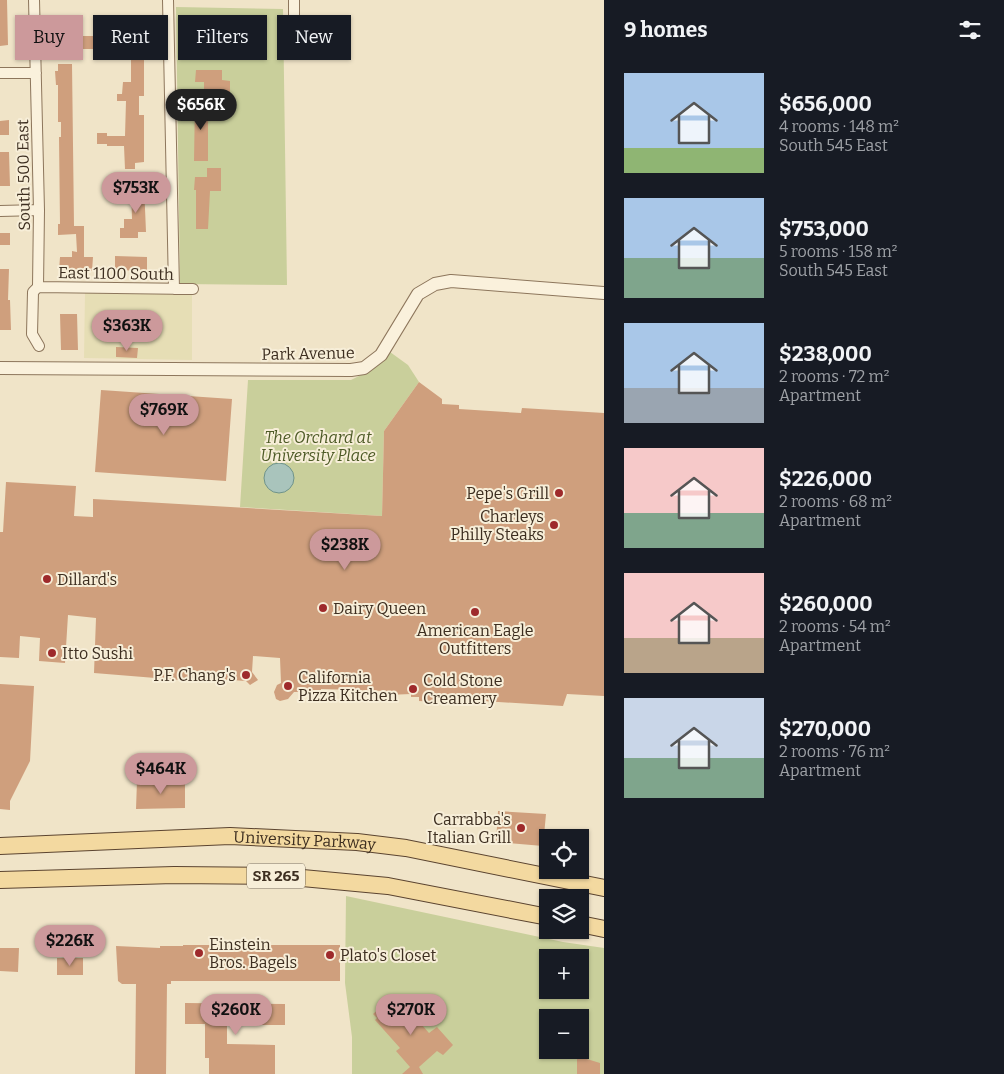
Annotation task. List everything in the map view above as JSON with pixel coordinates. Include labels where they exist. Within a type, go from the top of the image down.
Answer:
[{"type":"main road","name":"University Parkway","points":[[0,846],[230,836],[357,842],[406,848],[604,888]]},
{"type":"main road","name":"SR 265","points":[[0,880],[184,875],[281,876],[388,886],[539,915]]},
{"type":"main road","points":[[589,926],[604,929]]},
{"type":"street","name":"South 500 East","points":[[34,0],[39,210],[38,287],[33,292],[32,334],[39,346]]},
{"type":"street","points":[[168,0],[174,289]]},
{"type":"street","points":[[294,0],[294,15]]},
{"type":"street","points":[[0,73],[36,72]]},
{"type":"street","points":[[0,210],[39,210]]},
{"type":"street","name":"Park Avenue","points":[[0,368],[351,370],[364,368],[381,355],[418,294],[435,284],[451,281],[604,293]]},
{"type":"street","name":"East 1100 South","points":[[38,287],[193,290]]},
{"type":"shaded area","points":[[85,292],[192,294],[192,360],[84,358]]},
{"type":"green space","points":[[176,7],[283,9],[283,15],[277,15],[277,60],[284,60],[287,285],[180,284]]},
{"type":"green space","name":"The Orchard at University Place","points":[[390,352],[408,365],[419,382],[384,431],[382,516],[240,507],[248,380],[351,380],[373,369]]},
{"type":"green space","points":[[346,896],[539,937],[539,939],[604,948],[604,1074],[352,1074],[352,1037],[345,983]]},
{"type":"water","points":[[279,463],[290,467],[294,478],[290,489],[279,493],[268,489],[264,478],[268,467]]},
{"type":"building","points":[[0,0],[7,0],[8,45],[0,46]]},
{"type":"building","points":[[83,36],[93,36],[93,49],[83,49]]},
{"type":"building","points":[[131,60],[144,60],[144,96],[139,96],[139,115],[144,115],[144,162],[135,163],[135,169],[125,169],[124,146],[97,144],[97,133],[107,133],[107,136],[125,136],[126,101],[117,101],[117,94],[122,94],[123,82],[131,82]]},
{"type":"building","points":[[58,64],[72,64],[74,226],[84,226],[84,257],[93,257],[92,271],[59,271],[60,257],[72,257],[72,251],[77,252],[76,234],[58,235],[58,224],[60,224],[59,137],[61,137],[61,122],[58,122],[58,85],[56,85],[55,71],[58,71]]},
{"type":"building","points":[[196,70],[222,70],[222,80],[230,81],[230,95],[204,95],[204,82],[195,82]]},
{"type":"building","points":[[195,101],[208,101],[208,161],[194,161]]},
{"type":"building","points":[[9,120],[9,135],[0,135],[0,121]]},
{"type":"building","points":[[0,152],[9,152],[10,186],[0,186]]},
{"type":"building","points":[[207,168],[221,168],[221,191],[210,191],[208,229],[196,229],[195,177],[207,177]]},
{"type":"building","points":[[131,185],[144,185],[146,232],[138,232],[138,238],[120,238],[120,228],[124,228],[124,219],[132,219]]},
{"type":"building","points":[[0,233],[10,233],[10,245],[0,245]]},
{"type":"building","points":[[115,256],[147,257],[147,271],[115,270]]},
{"type":"building","points":[[0,269],[9,269],[8,300],[10,300],[11,330],[0,330]]},
{"type":"building","points":[[60,314],[77,314],[78,350],[61,350]]},
{"type":"building","points":[[116,347],[138,348],[137,358],[116,357]]},
{"type":"building","points":[[419,382],[442,399],[442,404],[459,405],[459,409],[521,413],[522,408],[604,413],[604,696],[567,694],[563,706],[436,698],[435,702],[419,701],[419,697],[411,697],[411,694],[387,695],[386,691],[321,689],[321,692],[294,692],[288,699],[280,701],[276,699],[274,692],[277,685],[281,683],[280,658],[253,656],[252,672],[258,680],[250,685],[246,681],[216,679],[217,683],[94,673],[96,618],[68,615],[65,663],[39,661],[40,638],[20,636],[19,658],[0,657],[0,532],[3,532],[6,482],[76,486],[74,516],[93,517],[93,499],[382,516],[384,431]]},
{"type":"building","points":[[101,390],[232,399],[226,481],[95,472]]},
{"type":"building","points":[[0,684],[34,686],[30,761],[10,801],[10,810],[0,809]]},
{"type":"building","points":[[137,781],[185,781],[185,808],[136,809]]},
{"type":"building","name":"Carrabba's Italian Grill","points":[[498,811],[546,814],[545,829],[539,829],[539,846],[496,842]]},
{"type":"building","points":[[340,945],[340,981],[171,981],[171,984],[167,984],[166,1074],[135,1074],[136,984],[122,984],[118,981],[116,946],[160,948],[160,946]]},
{"type":"building","points":[[0,948],[19,948],[18,972],[0,971]]},
{"type":"building","points":[[57,958],[83,958],[83,975],[57,975]]},
{"type":"building","points":[[392,997],[404,1011],[407,1008],[429,1033],[437,1027],[453,1045],[443,1055],[437,1051],[419,1067],[423,1074],[402,1074],[410,1067],[396,1051],[400,1048],[375,1020],[377,1018],[373,1014]]},
{"type":"building","points":[[185,1003],[285,1004],[285,1025],[227,1025],[227,1044],[275,1045],[275,1074],[209,1074],[209,1058],[205,1058],[205,1024],[185,1024]]},
{"type":"building","points":[[577,1059],[587,1059],[600,1063],[600,1074],[577,1074]]},
{"type":"place","name":"Pepe's Grill","points":[[559,493]]},
{"type":"place","name":"Charleys Philly Steaks","points":[[554,525]]},
{"type":"place","name":"Dillard's","points":[[47,579]]},
{"type":"place","name":"Dairy Queen","points":[[323,608]]},
{"type":"place","name":"American Eagle Outfitters","points":[[475,612]]},
{"type":"place","name":"Itto Sushi","points":[[52,653]]},
{"type":"place","name":"P.F. Chang's","points":[[246,675]]},
{"type":"place","name":"California Pizza Kitchen","points":[[288,686]]},
{"type":"place","name":"Cold Stone Creamery","points":[[413,689]]},
{"type":"place","name":"Carrabba's Italian Grill","points":[[521,828]]},
{"type":"place","name":"Einstein Bros. Bagels","points":[[199,953]]},
{"type":"place","name":"Plato's Closet","points":[[330,955]]}]
